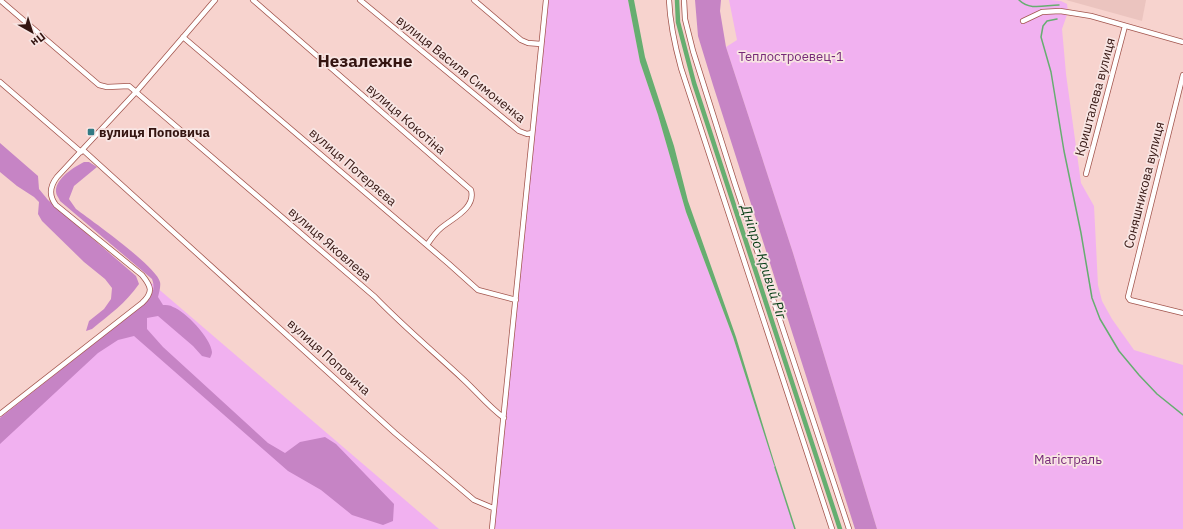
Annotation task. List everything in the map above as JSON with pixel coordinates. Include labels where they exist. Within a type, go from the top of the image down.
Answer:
[{"type":"street","points":[[0,0],[99,85],[107,87],[129,86],[136,92]]},
{"type":"street","points":[[0,414],[142,303],[151,291],[147,281],[142,275],[62,210],[52,199],[50,192],[53,183],[136,92],[215,0]]},
{"type":"street","name":"вулиця Кокотіна","points":[[253,0],[471,190],[471,200],[465,209],[441,228],[427,245]]},
{"type":"street","name":"вулиця Василя Симоненка","points":[[360,0],[510,124],[522,132],[532,133]]},
{"type":"street","points":[[474,0],[521,40],[528,43],[541,44]]},
{"type":"street","points":[[492,529],[546,0]]},
{"type":"street","points":[[669,0],[674,42],[681,68],[832,529]]},
{"type":"street","points":[[684,0],[685,19],[697,65],[798,378],[849,529]]},
{"type":"street","points":[[1023,21],[1042,12],[1060,11],[1091,16],[1183,42]]},
{"type":"street","name":"Кришталева вулиця","points":[[1086,174],[1125,26]]},
{"type":"street","name":"вулиця Потеряєва","points":[[183,37],[478,290],[516,300]]},
{"type":"street","name":"Соняшникова вулиця","points":[[1183,75],[1128,297],[1129,299],[1183,313]]},
{"type":"street","name":"вулиця Поповича","points":[[0,82],[82,151],[395,433],[474,500],[494,508]]},
{"type":"street","name":"вулиця Яковлева","points":[[136,92],[375,297],[395,318],[465,381],[489,406],[504,418]]},
{"type":"shaded area","points":[[628,0],[634,0],[645,57],[674,146],[688,201],[736,337],[776,468],[733,337],[686,212],[658,115],[640,62]]},
{"type":"shaded area","points":[[695,0],[721,0],[720,11],[726,47],[793,253],[877,529],[855,529],[698,36]]},
{"type":"shaded area","points":[[1066,0],[1146,0],[1142,21]]},
{"type":"shaded area","points":[[0,143],[38,176],[39,189],[48,200],[136,276],[139,284],[134,291],[117,308],[92,329],[86,331],[89,321],[104,309],[111,299],[112,288],[105,279],[84,262],[42,221],[38,214],[39,202],[0,172]]},
{"type":"shaded area","points":[[84,162],[89,162],[97,167],[74,186],[69,199],[76,209],[136,255],[156,275],[160,282],[158,297],[163,305],[171,306],[178,310],[197,326],[211,346],[211,356],[210,358],[202,356],[193,346],[158,316],[147,318],[147,329],[163,347],[268,443],[285,453],[300,442],[325,437],[336,444],[394,504],[393,521],[383,525],[352,515],[321,490],[288,471],[134,336],[118,340],[98,353],[0,444],[0,418],[139,308],[149,298],[153,291],[152,279],[60,201],[56,192],[62,178],[70,170]]},
{"type":"green space","points":[[546,0],[628,0],[640,62],[658,115],[686,212],[733,337],[795,529],[492,529]]},
{"type":"green space","points":[[729,0],[1051,0],[1061,1],[1067,4],[1068,12],[1062,29],[1066,74],[1081,183],[1094,206],[1098,285],[1102,301],[1112,319],[1134,350],[1183,365],[1183,529],[877,529],[793,253],[726,47],[737,40]]},
{"type":"green space","points":[[141,273],[439,529],[0,529],[0,414],[142,303],[151,291]]},
{"type":"waterway","name":"Дніпро-Кривий Ріг","points":[[677,0],[678,22],[694,83],[840,529]]},
{"type":"waterway","points":[[1019,0],[1028,5],[1038,7],[1059,5]]},
{"type":"waterway","points":[[1057,19],[1047,21],[1043,26],[1041,37],[1051,72],[1064,151],[1081,233],[1092,298],[1100,319],[1119,351],[1157,394],[1183,415]]},
{"type":"waterway","points":[[775,467],[795,529]]},
{"type":"place","name":"вулиця Поповича","points":[[91,132]]},
{"type":"district","name":"Незалежне","points":[[365,61]]},
{"type":"park label","name":"Теплостроевец-1","points":[[791,56]]},
{"type":"park label","name":"Магістраль","points":[[1068,459]]}]
